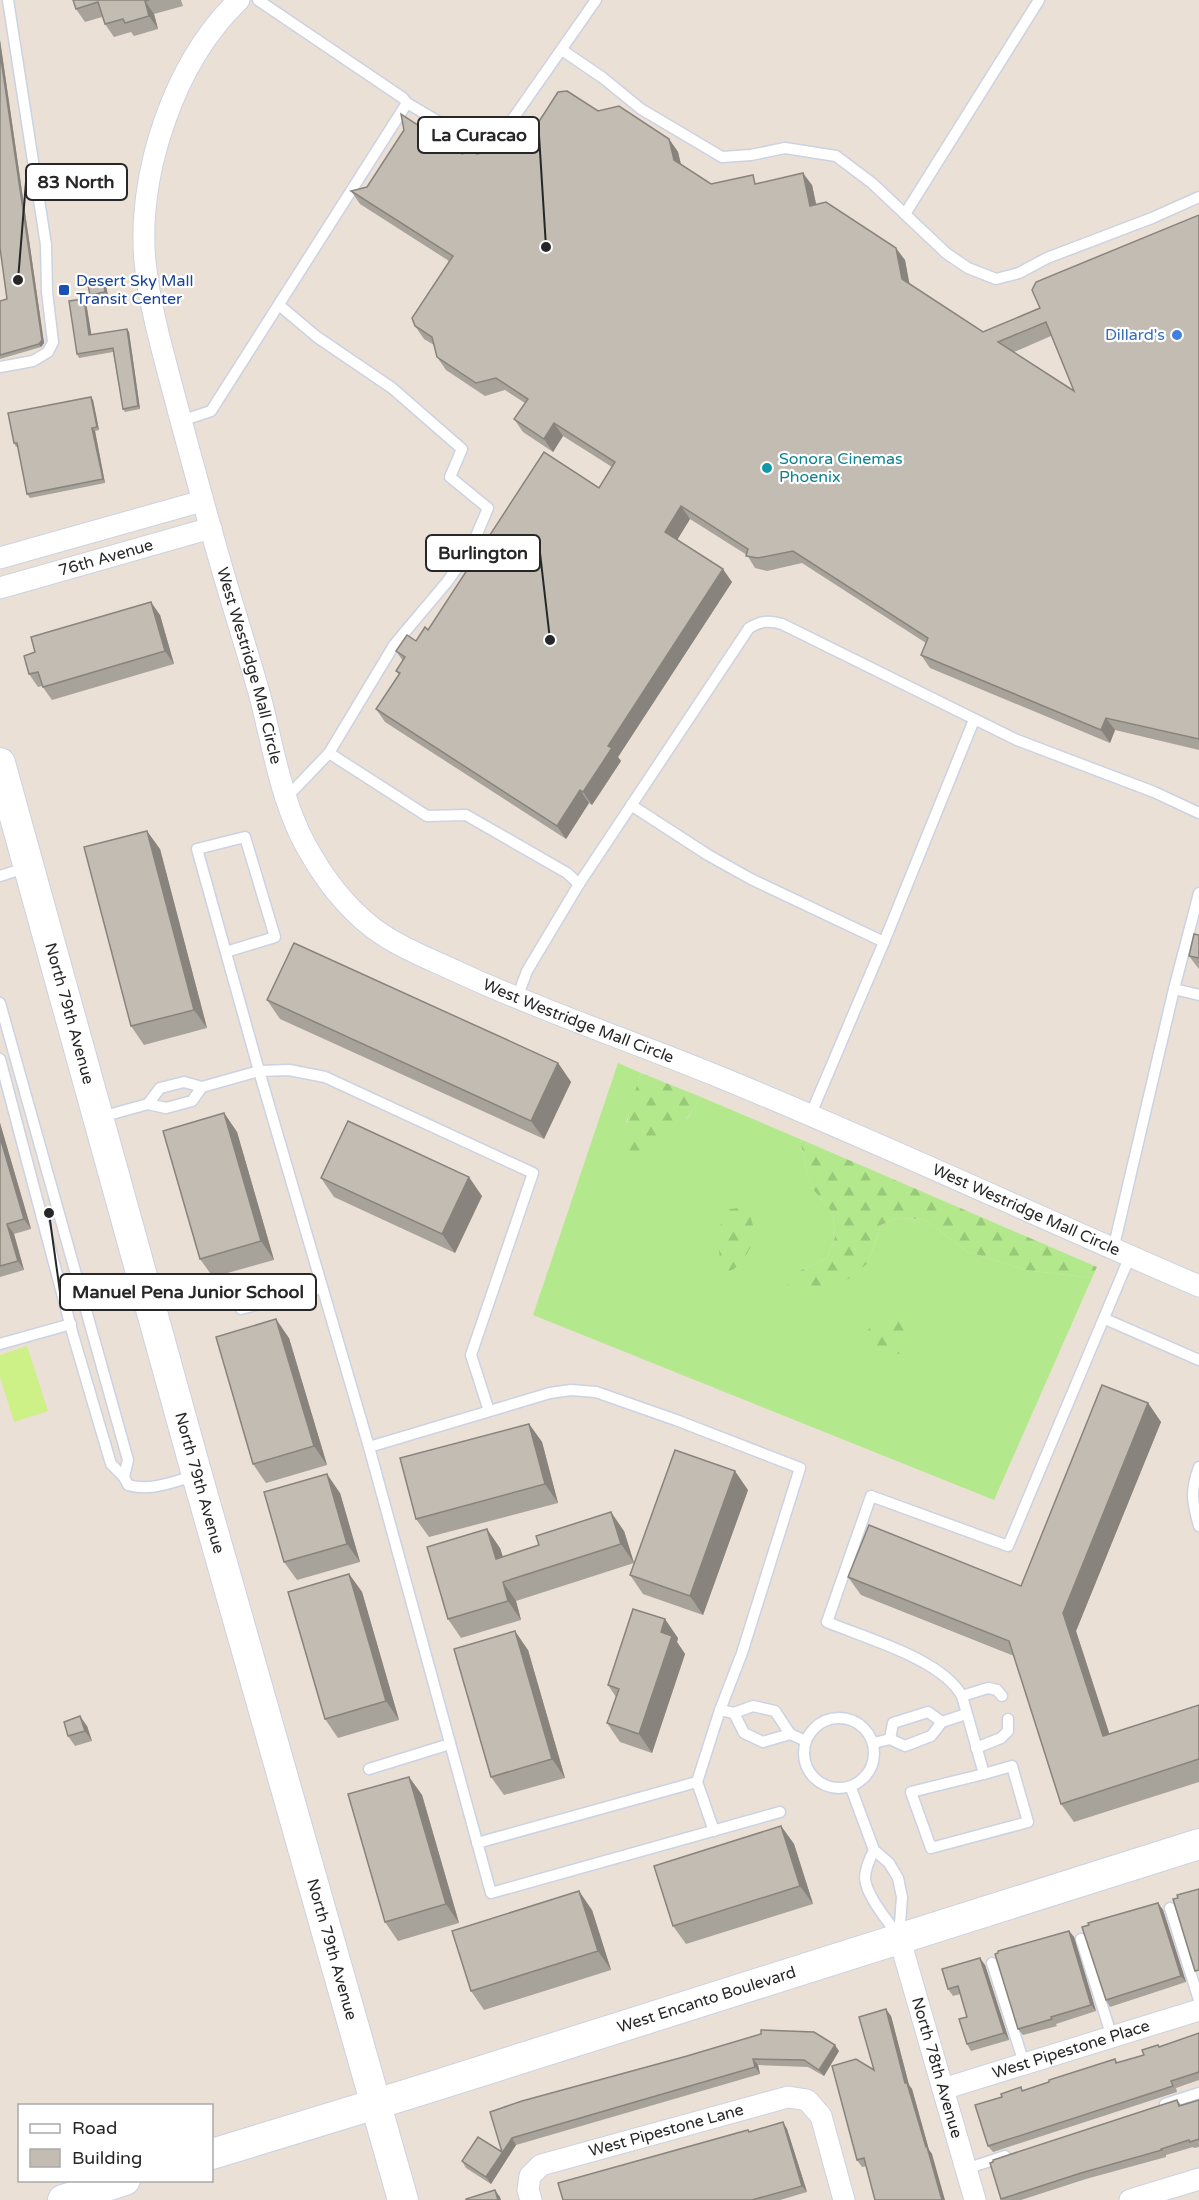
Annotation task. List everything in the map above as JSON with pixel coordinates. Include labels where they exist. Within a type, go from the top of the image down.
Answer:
[{"type":"street","name":"West Westridge Mall Circle","points":[[239,0],[217,24],[191,64],[180,85],[156,149],[145,200],[145,257],[154,315],[181,420],[259,695],[285,799],[312,858],[347,905],[383,936],[423,956],[517,998],[679,1061],[810,1116],[1199,1286]]},
{"type":"street","name":"76th Avenue","points":[[0,558],[207,515]]},
{"type":"street","name":"76th Avenue","points":[[0,588],[207,515]]},
{"type":"street","name":"North 79th Avenue","points":[[0,763],[197,1475],[403,2200]]},
{"type":"street","name":"West Encanto Boulevard","points":[[213,2154],[1199,1844]]},
{"type":"street","name":"North 78th Avenue","points":[[899,1937],[975,2200]]},
{"type":"street","name":"West Pipestone Place","points":[[943,2089],[1199,2010]]},
{"type":"street","name":"West Pipestone Lane","points":[[531,2200],[528,2190],[530,2176],[541,2165],[788,2097],[807,2100],[821,2116],[844,2200]]},
{"type":"street","points":[[1130,2200],[1199,2178]]},
{"type":"street","points":[[63,2200],[122,2182]]},
{"type":"lane","points":[[0,367],[33,361],[48,352],[53,342],[47,292],[46,245],[8,0]]},
{"type":"lane","points":[[258,0],[403,98],[407,103],[456,132],[472,138],[503,133],[596,0]]},
{"type":"lane","points":[[905,214],[1039,0]]},
{"type":"lane","points":[[562,50],[603,78],[641,109],[722,157],[751,155],[785,148],[836,156],[872,183],[946,253],[968,268],[996,279],[1019,273],[1047,258],[1152,218],[1199,197]]},
{"type":"lane","points":[[181,420],[211,411],[407,103]]},
{"type":"lane","points":[[279,305],[317,337],[392,388],[462,449],[450,477],[488,508],[471,548],[447,582],[394,645],[329,753],[285,799]]},
{"type":"lane","points":[[517,998],[526,970],[579,884],[749,628],[759,622],[771,621],[782,624],[1017,740],[1154,792],[1199,813]]},
{"type":"lane","points":[[810,1116],[974,720]]},
{"type":"lane","points":[[329,753],[427,816],[466,815],[567,873],[579,884]]},
{"type":"lane","points":[[630,805],[708,855],[751,879],[884,942]]},
{"type":"lane","points":[[226,952],[275,937],[245,837],[197,849],[226,952],[322,1288],[369,1447],[491,1893],[780,1812]]},
{"type":"lane","points":[[0,876],[29,867]]},
{"type":"lane","points":[[984,1774],[962,1696],[957,1686],[939,1671],[921,1661],[827,1622],[871,1496],[1008,1546],[1105,1318],[1121,1253],[1174,988],[1199,893]]},
{"type":"lane","points":[[1174,988],[1199,995]]},
{"type":"lane","points":[[0,1003],[128,1460],[124,1477]]},
{"type":"lane","points":[[0,1059],[111,1464],[124,1477],[128,1485],[147,1488],[197,1475]]},
{"type":"lane","points":[[148,1104],[160,1088],[184,1082],[201,1087],[260,1071],[289,1070],[325,1077],[533,1173],[471,1355],[489,1410]]},
{"type":"lane","points":[[99,1118],[148,1104],[166,1108],[192,1101],[201,1087]]},
{"type":"lane","points":[[241,1309],[322,1288]]},
{"type":"lane","points":[[1105,1318],[1199,1359]]},
{"type":"lane","points":[[0,1344],[71,1324]]},
{"type":"lane","points":[[369,1447],[489,1410],[550,1393],[571,1390],[596,1392],[800,1468],[742,1653],[720,1710],[697,1782],[714,1831]]},
{"type":"lane","points":[[1199,1467],[1192,1485],[1192,1500],[1199,1526]]},
{"type":"lane","points":[[962,1696],[988,1688],[997,1690],[1002,1696]]},
{"type":"lane","points":[[720,1710],[734,1713],[753,1706],[775,1711],[790,1734],[806,1741]]},
{"type":"lane","points":[[890,1739],[893,1723],[928,1712],[942,1722]]},
{"type":"lane","points":[[734,1713],[744,1733],[763,1742],[790,1734]]},
{"type":"lane","points":[[874,1743],[890,1739],[905,1746],[931,1736],[942,1722],[966,1714]]},
{"type":"lane","points":[[827,1719],[850,1719],[861,1724],[874,1743],[873,1766],[866,1776],[851,1788],[823,1785],[807,1768],[804,1757],[806,1741],[817,1725],[827,1719]]},
{"type":"lane","points":[[976,1749],[1001,1738],[1008,1731],[1008,1719]]},
{"type":"lane","points":[[369,1769],[450,1744]]},
{"type":"lane","points":[[1012,1766],[1028,1822],[931,1848],[911,1792],[984,1774],[1012,1766]]},
{"type":"lane","points":[[477,1843],[697,1782]]},
{"type":"lane","points":[[851,1788],[874,1850],[889,1863],[898,1878],[902,1897],[899,1937]]},
{"type":"lane","points":[[874,1850],[865,1879],[875,1903],[899,1937]]},
{"type":"lane","points":[[1170,1908],[1199,2000]]},
{"type":"lane","points":[[1081,1939],[1112,2037]]},
{"type":"lane","points":[[992,1963],[1024,2064]]},
{"type":"lane","points":[[1155,2108],[1199,2093]]},
{"type":"lane","points":[[966,2169],[1010,2154]]},
{"type":"green space","points":[[618,1063],[641,1073],[626,1123],[687,1119],[701,1097],[800,1139],[810,1186],[833,1213],[835,1237],[827,1258],[797,1272],[868,1263],[881,1225],[898,1218],[924,1219],[966,1251],[1025,1270],[1092,1278],[994,1500],[533,1315]]},
{"type":"green space","points":[[641,1073],[701,1097],[672,1137],[652,1152],[642,1155],[631,1154],[627,1134],[631,1103]]},
{"type":"green space","points":[[800,1139],[1097,1267],[1092,1278],[1025,1270],[966,1251],[924,1219],[898,1218],[881,1225],[868,1263],[843,1283],[805,1293],[788,1290],[787,1282],[797,1272],[827,1258],[835,1237],[833,1213],[810,1186]]},
{"type":"green space","points":[[739,1208],[749,1212],[754,1229],[753,1239],[742,1261],[728,1272],[721,1269],[719,1250],[721,1223],[730,1209]]},
{"type":"green space","points":[[899,1316],[910,1324],[911,1342],[903,1353],[882,1357],[868,1348],[866,1334],[874,1319]]},
{"type":"green space","points":[[27,1346],[48,1411],[14,1422],[0,1377],[0,1355]]},
{"type":"building","points":[[73,0],[149,0],[145,1],[149,16],[125,23],[123,19],[105,24],[98,2],[76,9]]},
{"type":"building","points":[[0,52],[42,340],[39,344],[0,355],[0,301],[7,299],[0,248]]},
{"type":"building","points":[[567,91],[598,111],[619,106],[669,139],[674,160],[711,184],[753,175],[755,184],[803,173],[810,206],[826,202],[896,248],[902,279],[983,332],[1040,308],[1032,290],[1036,282],[1199,215],[1199,739],[1106,718],[1101,730],[921,655],[928,638],[793,551],[758,558],[746,556],[748,549],[681,506],[665,532],[723,569],[608,746],[612,748],[583,792],[580,790],[557,826],[376,709],[400,673],[396,671],[405,657],[396,651],[407,635],[416,641],[425,627],[428,630],[544,452],[599,488],[615,462],[554,423],[544,439],[514,419],[528,399],[496,378],[476,383],[437,357],[432,337],[415,326],[412,318],[453,256],[351,191],[367,187],[404,130],[401,114],[462,154],[476,150],[477,154],[514,144],[514,141],[529,137],[558,92]],"holes":[[[1046,322],[1074,391],[998,342]]]},
{"type":"building","points":[[103,277],[105,292],[90,295],[87,279]]},
{"type":"building","points":[[84,299],[89,335],[127,329],[138,406],[123,409],[113,348],[77,354],[69,301]]},
{"type":"building","points":[[91,397],[97,427],[92,428],[103,479],[27,494],[17,443],[14,443],[8,413]]},
{"type":"building","points":[[151,602],[165,651],[43,687],[38,672],[29,674],[24,656],[35,652],[31,637]]},
{"type":"building","points":[[147,831],[194,1010],[131,1026],[84,847]]},
{"type":"building","points":[[1194,934],[1199,935],[1199,958],[1189,956]]},
{"type":"building","points":[[294,943],[558,1063],[531,1121],[267,1000]]},
{"type":"building","points":[[224,1113],[261,1241],[200,1259],[163,1131]]},
{"type":"building","points":[[348,1121],[469,1177],[442,1234],[321,1178]]},
{"type":"building","points":[[0,1137],[24,1219],[7,1224],[18,1261],[0,1266]]},
{"type":"building","points":[[276,1319],[314,1446],[253,1464],[216,1337]]},
{"type":"building","points":[[1102,1385],[1148,1403],[1063,1613],[1103,1736],[1199,1705],[1199,1759],[1061,1804],[1009,1641],[848,1577],[869,1525],[1021,1586]]},
{"type":"building","points":[[529,1424],[545,1484],[416,1519],[400,1458]]},
{"type":"building","points":[[675,1450],[735,1471],[690,1596],[630,1575]]},
{"type":"building","points":[[327,1474],[347,1544],[284,1562],[264,1492]]},
{"type":"building","points":[[611,1512],[621,1544],[503,1582],[508,1601],[448,1619],[427,1547],[487,1529],[496,1559],[539,1545],[536,1536]]},
{"type":"building","points":[[349,1574],[386,1701],[325,1719],[288,1592]]},
{"type":"building","points":[[633,1609],[665,1619],[661,1632],[672,1636],[639,1734],[607,1723],[619,1689],[608,1685]]},
{"type":"building","points":[[515,1631],[552,1759],[491,1777],[454,1649]]},
{"type":"building","points":[[80,1716],[85,1731],[68,1736],[64,1722]]},
{"type":"building","points":[[409,1777],[446,1904],[385,1922],[348,1794]]},
{"type":"building","points":[[781,1826],[800,1886],[673,1926],[654,1866]]},
{"type":"building","points":[[1199,1889],[1199,1970],[1195,1971],[1173,1899],[1178,1898],[1177,1895]]},
{"type":"building","points":[[579,1891],[598,1951],[471,1991],[452,1931]]},
{"type":"building","points":[[1158,1903],[1181,1976],[1106,2000],[1082,1927],[1089,1925],[1088,1923]]},
{"type":"building","points":[[1069,1931],[1091,2005],[1018,2029],[995,1954],[998,1951]]},
{"type":"building","points":[[980,1958],[1004,2033],[967,2044],[959,2019],[967,2017],[958,1986],[948,1989],[942,1969]]},
{"type":"building","points":[[886,2009],[905,2083],[907,2083],[942,2200],[875,2200],[864,2158],[857,2160],[832,2066],[856,2059],[874,2070],[859,2017]]},
{"type":"building","points":[[761,2030],[814,2032],[835,2045],[819,2070],[804,2060],[753,2059],[755,2067],[512,2138],[486,2177],[462,2161],[478,2137],[502,2152],[490,2112],[761,2034]]},
{"type":"building","points":[[1199,2033],[1199,2072],[1171,2081],[1173,2086],[988,2146],[975,2105],[1002,2097],[1001,2094],[1021,2087],[1022,2091],[1115,2059],[1116,2063],[1144,2055],[1142,2050],[1158,2045],[1159,2047]]},
{"type":"building","points":[[1177,2100],[1179,2106],[1199,2100],[1199,2139],[1190,2142],[1189,2140],[1001,2199],[990,2163],[993,2160]]},
{"type":"building","points":[[783,2122],[802,2186],[752,2200],[563,2200],[558,2183]]},
{"type":"building","points":[[495,2190],[498,2200],[466,2200],[466,2199]]},
{"type":"place","name":"La Curacao","points":[[546,247]]},
{"type":"place","name":"83 North","points":[[18,280]]},
{"type":"place","name":"Desert Sky Mall Transit Center","points":[[64,290]]},
{"type":"place","name":"Dillard's","points":[[1177,335]]},
{"type":"place","name":"Sonora Cinemas Phoenix","points":[[767,468]]},
{"type":"place","name":"Burlington","points":[[550,640]]},
{"type":"place","name":"Manuel Pena Junior School","points":[[49,1213]]}]
